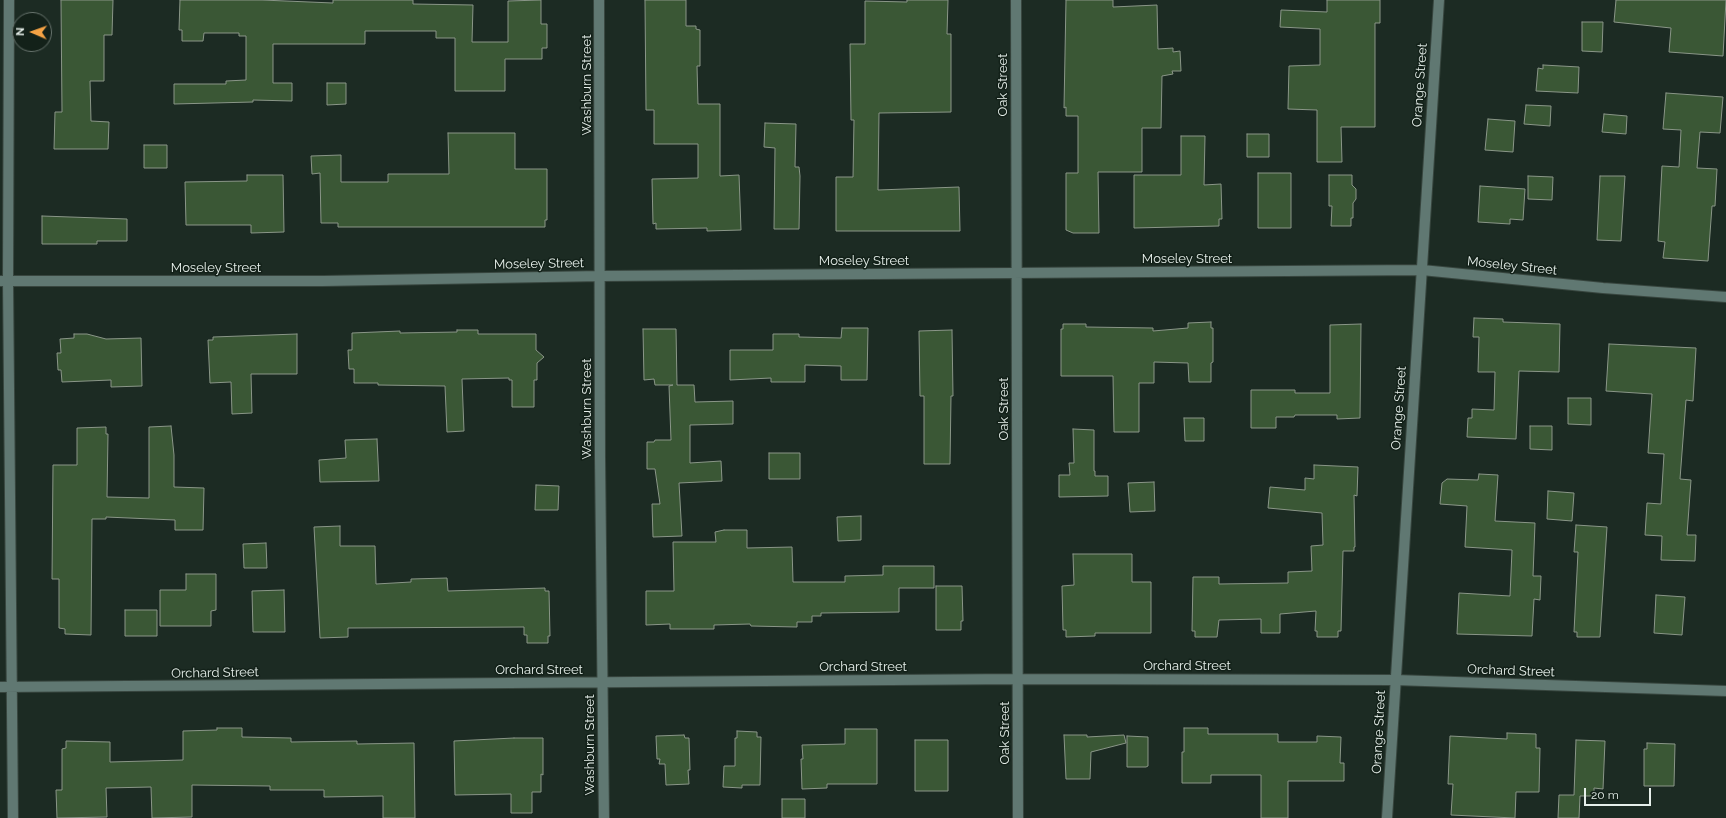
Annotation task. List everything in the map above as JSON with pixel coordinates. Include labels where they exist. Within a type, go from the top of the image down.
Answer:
[{"type":"street","points":[[9,0],[4,281],[12,818]]},
{"type":"street","name":"Washburn Street","points":[[599,0],[601,276],[600,457],[604,818]]},
{"type":"street","name":"Oak Street","points":[[1016,0],[1018,818]]},
{"type":"street","name":"Orange Street","points":[[1387,818],[1439,0]]},
{"type":"street","name":"Moseley Street","points":[[4,281],[323,281],[601,276],[1422,270],[1604,288],[1726,297]]},
{"type":"street","name":"Orchard Street","points":[[0,688],[1018,679],[1395,680],[1726,691]]},
{"type":"building","points":[[61,0],[113,0],[112,35],[104,35],[104,81],[90,81],[91,121],[109,122],[108,149],[54,149],[55,112],[62,112]]},
{"type":"building","points":[[180,0],[262,0],[333,3],[333,0],[413,0],[413,4],[473,5],[472,42],[508,42],[508,1],[541,0],[541,24],[547,24],[547,48],[542,48],[542,59],[505,59],[505,91],[455,91],[455,38],[436,38],[436,31],[365,31],[365,44],[273,44],[273,83],[292,83],[292,101],[253,100],[253,102],[174,104],[174,84],[226,84],[226,81],[246,80],[246,36],[239,36],[239,33],[204,33],[203,41],[182,41],[182,30],[179,30]]},
{"type":"building","points":[[645,0],[686,0],[686,26],[696,26],[696,29],[700,30],[700,66],[697,66],[698,104],[720,104],[720,176],[739,175],[741,230],[707,231],[707,228],[656,229],[656,223],[653,224],[652,179],[698,178],[698,144],[654,144],[654,110],[646,110]]},
{"type":"building","points":[[907,0],[948,0],[947,34],[951,34],[951,112],[879,113],[878,190],[959,187],[960,231],[836,231],[836,177],[853,177],[854,120],[851,120],[850,44],[865,44],[865,1],[907,2]]},
{"type":"building","points":[[1066,0],[1113,0],[1113,7],[1157,5],[1158,49],[1173,48],[1173,52],[1180,51],[1181,71],[1172,71],[1173,74],[1162,76],[1161,128],[1142,128],[1142,172],[1098,172],[1099,233],[1073,233],[1066,230],[1066,173],[1078,173],[1078,116],[1066,116],[1066,107],[1064,108]]},
{"type":"building","points":[[1327,0],[1380,0],[1380,23],[1375,23],[1375,127],[1341,127],[1342,162],[1317,162],[1317,110],[1288,109],[1289,66],[1320,65],[1320,29],[1280,27],[1281,10],[1327,12]]},
{"type":"building","points":[[1616,0],[1726,0],[1723,56],[1669,52],[1671,28],[1614,22]]},
{"type":"building","points":[[1582,22],[1603,22],[1602,52],[1582,51]]},
{"type":"building","points":[[1543,65],[1579,67],[1578,93],[1536,91],[1538,68],[1543,69]]},
{"type":"building","points":[[327,83],[346,83],[346,104],[327,105]]},
{"type":"building","points":[[1666,93],[1723,97],[1720,133],[1700,132],[1697,168],[1717,169],[1715,206],[1712,206],[1708,261],[1663,258],[1665,242],[1658,241],[1662,166],[1679,167],[1681,130],[1663,129]]},
{"type":"building","points":[[1526,105],[1551,106],[1550,126],[1524,124]]},
{"type":"building","points":[[1604,114],[1627,116],[1626,134],[1602,132]]},
{"type":"building","points":[[1488,119],[1515,121],[1513,152],[1485,150]]},
{"type":"building","points":[[765,123],[796,124],[795,167],[799,167],[800,176],[799,229],[774,229],[775,148],[764,147]]},
{"type":"building","points":[[448,133],[515,133],[515,169],[547,169],[547,220],[545,220],[545,227],[338,227],[338,223],[321,223],[320,173],[312,174],[311,156],[341,155],[341,182],[388,182],[388,174],[449,174]]},
{"type":"building","points":[[1247,134],[1269,134],[1269,157],[1247,157]]},
{"type":"building","points":[[1181,136],[1205,136],[1204,185],[1221,184],[1222,219],[1219,219],[1219,226],[1134,228],[1134,175],[1181,175]]},
{"type":"building","points":[[144,145],[167,145],[167,168],[144,168]]},
{"type":"building","points":[[1258,173],[1291,173],[1291,228],[1258,228]]},
{"type":"building","points":[[247,175],[283,175],[284,232],[251,233],[251,225],[186,225],[185,182],[247,181]]},
{"type":"building","points":[[1329,175],[1352,175],[1352,185],[1356,189],[1356,199],[1353,203],[1353,218],[1351,218],[1351,226],[1331,226],[1332,206],[1329,206]]},
{"type":"building","points":[[1528,176],[1553,177],[1552,200],[1528,199]]},
{"type":"building","points":[[1600,176],[1625,176],[1621,241],[1597,240]]},
{"type":"building","points":[[1480,186],[1525,189],[1523,220],[1510,219],[1510,224],[1478,222]]},
{"type":"building","points":[[42,216],[127,219],[127,241],[97,241],[97,244],[42,244]]},
{"type":"building","points":[[1474,318],[1503,319],[1503,322],[1560,324],[1559,372],[1519,371],[1516,439],[1467,437],[1468,418],[1472,418],[1472,409],[1494,410],[1495,372],[1478,372],[1479,337],[1473,337]]},
{"type":"building","points":[[1211,322],[1211,328],[1213,328],[1213,362],[1211,363],[1211,382],[1189,382],[1188,363],[1154,362],[1154,383],[1139,383],[1139,432],[1114,432],[1113,376],[1061,376],[1061,329],[1063,329],[1063,324],[1086,324],[1086,327],[1153,328],[1153,331],[1188,328],[1188,323]]},
{"type":"building","points":[[1361,324],[1360,418],[1337,419],[1337,415],[1295,415],[1294,417],[1276,417],[1276,428],[1251,428],[1251,390],[1295,390],[1295,393],[1330,393],[1330,325]]},
{"type":"building","points":[[842,328],[868,328],[867,380],[841,380],[841,366],[805,365],[805,382],[771,382],[771,378],[730,380],[730,350],[773,350],[773,334],[799,334],[799,337],[841,338]]},
{"type":"building","points":[[643,329],[676,329],[677,385],[694,385],[695,402],[733,401],[733,424],[690,425],[690,463],[721,461],[722,481],[679,483],[682,536],[653,537],[652,504],[660,504],[655,469],[647,469],[647,442],[654,442],[655,440],[671,440],[669,386],[673,385],[655,385],[654,379],[644,380]]},
{"type":"building","points":[[457,330],[478,330],[478,334],[536,334],[536,350],[544,357],[537,363],[537,380],[534,380],[534,407],[512,407],[512,380],[509,380],[509,378],[462,379],[464,431],[447,432],[445,386],[378,385],[378,383],[354,383],[354,369],[349,369],[348,350],[352,350],[352,333],[400,331],[400,333],[457,332]]},
{"type":"building","points":[[952,330],[953,396],[951,396],[950,464],[924,464],[924,396],[920,396],[919,331]]},
{"type":"building","points":[[74,334],[87,334],[106,339],[141,338],[142,386],[111,387],[111,380],[62,382],[61,370],[58,370],[57,353],[61,353],[60,339],[74,338]]},
{"type":"building","points":[[297,334],[297,374],[251,374],[252,413],[232,414],[231,382],[210,383],[208,340],[213,340],[213,337]]},
{"type":"building","points":[[1609,344],[1696,348],[1693,401],[1686,400],[1680,479],[1691,480],[1687,535],[1696,535],[1695,561],[1661,560],[1662,536],[1645,535],[1647,503],[1661,504],[1664,454],[1648,453],[1652,394],[1606,391]]},
{"type":"building","points":[[1568,398],[1591,398],[1591,425],[1568,424]]},
{"type":"building","points":[[1184,418],[1204,418],[1204,441],[1185,441]]},
{"type":"building","points":[[171,426],[174,455],[174,487],[204,488],[203,530],[175,530],[175,520],[106,517],[106,519],[92,519],[91,635],[65,634],[65,629],[59,628],[59,579],[52,579],[53,465],[77,465],[77,428],[106,427],[106,434],[108,434],[107,497],[149,498],[149,427]]},
{"type":"building","points":[[1530,426],[1552,426],[1552,450],[1530,449]]},
{"type":"building","points":[[1073,429],[1094,430],[1095,476],[1108,476],[1108,496],[1059,497],[1059,475],[1070,475],[1069,463],[1074,463]]},
{"type":"building","points":[[377,439],[379,481],[320,482],[319,460],[346,458],[345,440]]},
{"type":"building","points":[[769,453],[800,453],[800,479],[769,479]]},
{"type":"building","points":[[1314,465],[1358,467],[1357,496],[1354,495],[1355,547],[1354,551],[1343,551],[1341,631],[1338,631],[1338,637],[1317,637],[1317,631],[1315,631],[1316,611],[1280,614],[1280,633],[1261,633],[1261,619],[1219,620],[1217,637],[1195,637],[1195,631],[1192,631],[1193,577],[1219,577],[1219,584],[1288,583],[1288,572],[1312,571],[1311,546],[1323,545],[1322,513],[1268,508],[1270,487],[1305,490],[1305,478],[1314,479]]},
{"type":"building","points":[[1479,474],[1498,475],[1495,521],[1535,523],[1533,576],[1541,576],[1540,600],[1534,599],[1532,636],[1457,634],[1459,593],[1510,596],[1512,550],[1465,547],[1467,506],[1440,504],[1442,483],[1447,479],[1478,480]]},
{"type":"building","points":[[1154,482],[1155,511],[1130,512],[1128,483]]},
{"type":"building","points":[[536,485],[559,486],[558,510],[535,510]]},
{"type":"building","points":[[1548,491],[1574,493],[1572,521],[1547,519]]},
{"type":"building","points":[[861,516],[861,540],[838,541],[837,517]]},
{"type":"building","points":[[1576,525],[1607,527],[1600,637],[1577,637],[1577,632],[1574,632],[1578,552],[1574,552]]},
{"type":"building","points":[[340,526],[340,546],[375,546],[376,584],[411,582],[411,579],[447,578],[448,591],[545,588],[545,591],[549,591],[550,636],[548,636],[548,643],[527,643],[527,635],[524,635],[524,627],[348,628],[348,637],[320,638],[314,527]]},
{"type":"building","points":[[724,530],[747,530],[747,548],[792,547],[793,582],[845,582],[845,576],[883,575],[883,566],[934,566],[934,588],[899,588],[899,612],[821,613],[821,616],[812,616],[812,622],[797,622],[797,627],[751,626],[750,624],[714,625],[714,629],[670,629],[670,624],[646,625],[646,591],[674,591],[673,542],[716,542],[715,532]]},
{"type":"building","points":[[266,543],[267,568],[244,568],[243,544]]},
{"type":"building","points":[[1073,554],[1132,554],[1132,582],[1151,582],[1151,633],[1095,633],[1095,636],[1066,637],[1066,630],[1063,630],[1062,586],[1074,585]]},
{"type":"building","points":[[186,574],[216,574],[216,610],[211,611],[211,626],[160,626],[160,590],[186,590]]},
{"type":"building","points":[[936,586],[962,586],[963,621],[961,621],[961,630],[936,630]]},
{"type":"building","points":[[284,590],[285,632],[253,632],[252,591]]},
{"type":"building","points":[[1656,595],[1685,597],[1682,635],[1654,633]]},
{"type":"building","points":[[125,610],[157,610],[157,636],[125,636]]},
{"type":"building","points":[[217,728],[242,728],[242,737],[291,738],[291,742],[357,741],[357,744],[414,743],[415,818],[383,818],[383,796],[324,797],[324,790],[270,790],[270,786],[192,785],[192,817],[152,818],[151,787],[106,788],[107,817],[57,818],[56,790],[62,790],[62,749],[66,748],[66,741],[110,742],[110,762],[183,760],[183,731],[217,730]]},
{"type":"building","points":[[1184,728],[1208,728],[1208,734],[1278,734],[1278,742],[1317,742],[1317,736],[1341,737],[1340,763],[1344,763],[1344,781],[1288,781],[1288,818],[1261,818],[1261,775],[1211,775],[1211,783],[1182,783]]},
{"type":"building","points":[[845,729],[877,729],[877,784],[827,784],[827,788],[802,789],[802,745],[845,744]]},
{"type":"building","points":[[737,731],[757,732],[757,737],[761,737],[760,785],[742,785],[742,788],[723,787],[724,766],[735,766],[735,738],[737,738]]},
{"type":"building","points":[[1507,733],[1536,734],[1536,748],[1540,748],[1539,792],[1516,792],[1515,818],[1451,815],[1453,784],[1448,784],[1450,736],[1507,739]]},
{"type":"building","points":[[684,735],[685,738],[689,738],[689,784],[666,785],[665,764],[659,764],[660,759],[657,759],[656,736]]},
{"type":"building","points":[[1064,735],[1087,735],[1087,737],[1124,735],[1126,743],[1091,752],[1090,779],[1066,779]]},
{"type":"building","points":[[1127,736],[1148,737],[1148,766],[1127,767]]},
{"type":"building","points":[[543,738],[543,775],[541,774],[541,792],[532,792],[532,813],[511,813],[511,794],[455,795],[454,741]]},
{"type":"building","points":[[915,740],[948,740],[948,791],[915,791]]},
{"type":"building","points":[[1576,740],[1605,741],[1603,789],[1594,788],[1594,796],[1580,796],[1579,818],[1558,818],[1559,795],[1574,795]]},
{"type":"building","points":[[1647,743],[1675,744],[1674,786],[1644,786],[1644,749],[1647,749]]},
{"type":"building","points":[[782,799],[805,799],[805,818],[782,818]]}]
